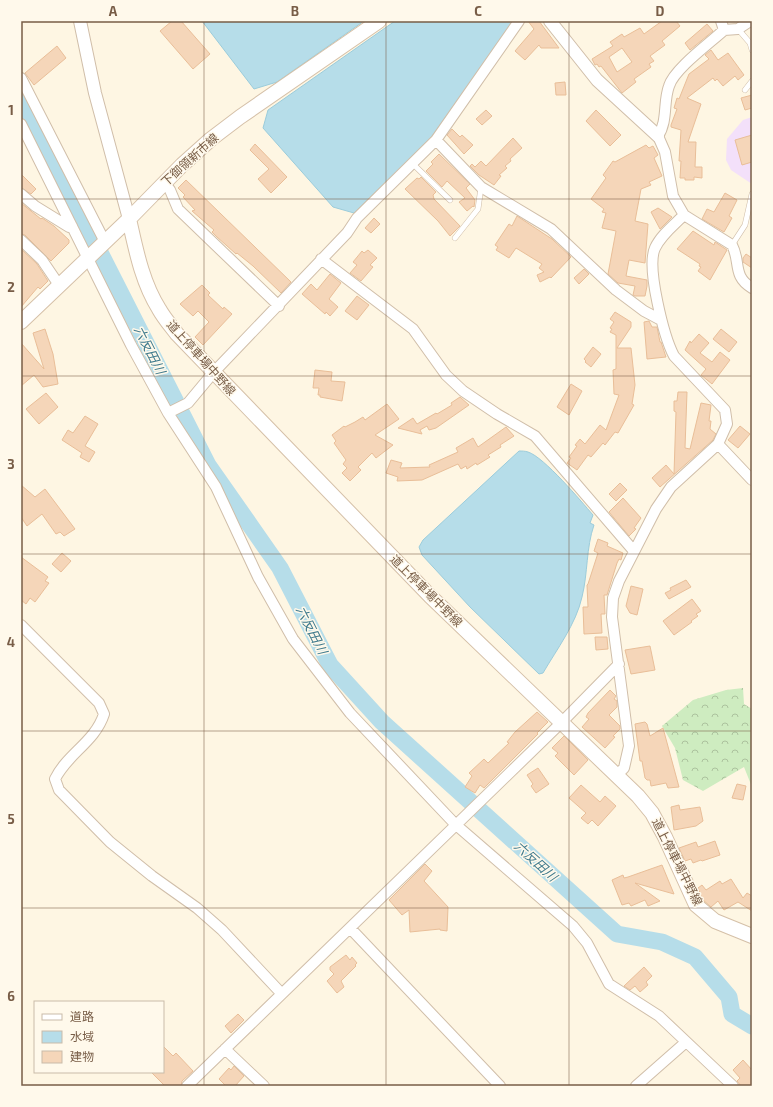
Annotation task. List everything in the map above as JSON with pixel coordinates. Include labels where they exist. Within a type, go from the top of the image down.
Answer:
[{"type":"main road","name":"下御領新市線","points":[[21,322],[211,139],[240,117],[378,21]]},
{"type":"main road","name":"道上停車場中野線","points":[[129,219],[141,267],[149,291],[159,310],[177,334],[430,596],[617,775],[652,813],[665,837],[696,905],[715,921],[752,936]]},
{"type":"street","points":[[80,21],[95,93],[129,219]]},
{"type":"street","points":[[168,413],[188,403],[213,373],[279,306],[321,259],[347,233],[357,218],[436,140],[519,21]]},
{"type":"street","points":[[550,21],[598,80],[658,136],[665,152],[673,196],[684,216],[732,245],[735,250],[738,272],[745,284],[752,288]]},
{"type":"street","points":[[658,136],[663,130],[668,86],[674,76],[723,25],[738,29],[750,21]]},
{"type":"street","points":[[21,78],[104,243]]},
{"type":"street","points":[[21,124],[168,413],[216,487],[258,577],[293,639],[350,713],[457,823],[573,926],[587,943],[609,984],[659,1016],[733,1086]]},
{"type":"street","points":[[436,140],[481,187],[551,230],[616,290],[644,312],[661,320]]},
{"type":"street","points":[[164,183],[170,190],[178,209],[279,306]]},
{"type":"street","points":[[21,194],[35,206],[69,227],[72,226]]},
{"type":"street","points":[[617,775],[624,768],[630,746],[612,617],[613,598],[633,550],[671,487],[718,444],[727,424],[725,410],[674,356],[661,320],[652,264],[654,249],[660,239],[684,216]]},
{"type":"street","points":[[21,240],[42,260],[59,285]]},
{"type":"street","points":[[321,259],[413,329],[446,375],[463,391],[497,414],[535,436],[633,550]]},
{"type":"street","points":[[718,444],[752,480]]},
{"type":"street","points":[[21,625],[99,703],[104,714],[101,723],[88,742],[59,772],[56,779],[59,790],[110,842],[152,876],[197,908],[222,930],[281,993]]},
{"type":"street","points":[[187,1086],[281,993],[561,723],[619,664]]},
{"type":"street","points":[[350,928],[500,1086]]},
{"type":"street","points":[[636,1086],[686,1042]]},
{"type":"street","points":[[225,1049],[264,1086]]},
{"type":"lane","points":[[738,29],[750,43],[752,50]]},
{"type":"lane","points":[[745,90],[752,81]]},
{"type":"lane","points":[[413,164],[450,200]]},
{"type":"lane","points":[[455,238],[478,209],[481,187]]},
{"type":"lane","points":[[732,245],[745,225],[752,194]]},
{"type":"shaded area","points":[[752,117],[752,184],[731,170],[726,160],[727,139],[743,120]]},
{"type":"green space","points":[[743,688],[744,704],[752,709],[752,787],[744,767],[703,791],[683,780],[675,748],[662,726],[693,700],[726,690]]},
{"type":"water","points":[[202,21],[364,21],[277,82],[254,89]]},
{"type":"water","points":[[395,21],[514,21],[430,139],[354,213],[333,207],[263,128],[268,110]]},
{"type":"water","points":[[519,451],[527,452],[535,456],[552,470],[593,515],[590,523],[594,525],[591,534],[584,588],[579,607],[571,627],[560,646],[543,673],[539,674],[470,607],[422,555],[419,547],[423,540]]},
{"type":"building","points":[[172,21],[181,21],[210,54],[193,69],[160,31]]},
{"type":"building","points":[[528,21],[539,21],[559,48],[541,48],[539,45],[525,60],[515,51],[534,29]]},
{"type":"building","points":[[662,21],[676,21],[680,26],[662,41],[665,45],[650,56],[654,61],[649,64],[651,67],[634,79],[636,82],[622,93],[601,66],[599,67],[597,64],[595,65],[592,59],[613,46],[610,42],[622,34],[624,37],[640,28],[644,34]],"holes":[[[622,48],[632,62],[617,72],[609,57]]]},
{"type":"building","points":[[707,24],[713,31],[690,50],[685,43]]},
{"type":"building","points":[[57,46],[66,58],[34,85],[25,73]]},
{"type":"building","points":[[711,50],[718,60],[728,53],[744,75],[738,80],[735,76],[723,86],[717,79],[715,81],[713,78],[687,98],[701,104],[688,142],[696,142],[695,167],[702,167],[702,178],[694,177],[694,180],[685,180],[685,178],[680,178],[681,161],[679,161],[681,130],[671,127],[677,109],[674,108],[677,98],[679,99],[689,74],[709,59],[705,55]]},
{"type":"building","points":[[565,82],[566,95],[556,95],[555,83]]},
{"type":"building","points":[[752,95],[752,108],[745,110],[741,98]]},
{"type":"building","points":[[486,110],[492,116],[482,125],[476,119]]},
{"type":"building","points":[[596,110],[621,135],[610,146],[586,121]]},
{"type":"building","points":[[452,129],[460,137],[462,135],[473,145],[464,154],[447,135]]},
{"type":"building","points":[[752,135],[752,162],[742,165],[735,140]]},
{"type":"building","points":[[513,138],[522,148],[510,159],[511,161],[505,166],[507,168],[499,175],[501,176],[494,185],[479,175],[470,166],[472,164],[475,167],[481,161],[486,166]]},
{"type":"building","points":[[255,144],[287,177],[271,193],[258,179],[269,169],[250,150]]},
{"type":"building","points":[[646,145],[649,148],[653,146],[658,155],[654,158],[662,176],[649,182],[651,185],[641,189],[635,221],[648,224],[645,263],[629,260],[626,276],[647,280],[647,286],[645,296],[635,296],[633,295],[635,286],[618,283],[608,274],[616,231],[602,228],[606,213],[602,212],[604,209],[591,199],[606,178],[603,175],[613,161],[615,162]]},
{"type":"building","points":[[439,154],[470,184],[466,188],[475,200],[474,207],[473,206],[467,211],[459,202],[465,198],[447,181],[442,187],[426,171],[433,164],[431,162]]},
{"type":"building","points":[[21,174],[36,189],[31,194],[21,188]]},
{"type":"building","points":[[421,177],[436,192],[433,195],[434,199],[460,226],[450,236],[438,221],[405,189],[417,178],[419,179]]},
{"type":"building","points":[[186,180],[291,282],[281,293],[253,266],[237,253],[236,254],[217,237],[212,232],[214,230],[192,211],[195,210],[183,197],[185,195],[178,188]]},
{"type":"building","points":[[725,193],[737,200],[729,216],[732,218],[724,232],[702,219],[707,209],[714,212]]},
{"type":"building","points":[[21,203],[41,219],[42,218],[54,226],[69,240],[69,243],[51,261],[25,235],[21,234]]},
{"type":"building","points":[[658,208],[672,217],[660,229],[651,212]]},
{"type":"building","points":[[517,216],[552,239],[571,257],[551,278],[550,277],[540,282],[537,275],[544,272],[539,268],[542,264],[516,248],[509,258],[496,250],[498,247],[495,245],[509,224],[512,226]]},
{"type":"building","points":[[374,218],[380,224],[371,233],[365,228]]},
{"type":"building","points":[[693,231],[714,245],[715,242],[727,250],[710,280],[698,271],[701,267],[699,266],[700,264],[677,249]]},
{"type":"building","points":[[21,249],[37,264],[48,281],[40,289],[38,287],[21,307]]},
{"type":"building","points":[[368,250],[377,258],[370,265],[373,267],[361,281],[350,273],[357,265],[353,262],[362,251],[364,253]]},
{"type":"building","points":[[746,254],[752,258],[752,268],[743,262],[743,258]]},
{"type":"building","points":[[584,269],[589,274],[579,284],[574,278]]},
{"type":"building","points":[[330,274],[341,283],[329,299],[338,307],[330,316],[326,312],[325,314],[302,294],[311,284],[317,290]]},
{"type":"building","points":[[202,285],[210,293],[208,295],[223,309],[224,307],[232,314],[203,345],[195,337],[209,322],[198,311],[193,316],[180,304]]},
{"type":"building","points":[[357,296],[369,305],[357,320],[345,311]]},
{"type":"building","points":[[615,312],[631,322],[631,327],[617,348],[631,348],[635,385],[632,404],[634,405],[618,433],[615,432],[605,445],[603,443],[591,457],[588,455],[577,470],[567,463],[571,458],[569,457],[577,446],[575,445],[580,439],[585,444],[600,425],[606,430],[619,395],[614,394],[613,370],[616,369],[616,335],[610,332],[612,329],[610,328],[614,322],[610,319]]},
{"type":"building","points":[[649,321],[652,327],[657,327],[660,342],[666,357],[647,359],[644,322]]},
{"type":"building","points":[[45,329],[53,354],[58,384],[43,387],[34,375],[21,386],[21,343],[44,369],[33,333]]},
{"type":"building","points":[[721,329],[737,342],[729,352],[713,339]]},
{"type":"building","points":[[699,334],[709,343],[700,353],[712,362],[720,352],[730,360],[712,384],[701,375],[706,369],[685,350],[690,341],[691,343]]},
{"type":"building","points":[[593,347],[601,354],[591,367],[585,362],[586,361],[584,359]]},
{"type":"building","points":[[315,370],[332,372],[331,381],[345,382],[342,401],[320,397],[320,395],[318,395],[319,388],[313,388]]},
{"type":"building","points":[[571,384],[582,391],[569,415],[557,407]]},
{"type":"building","points":[[678,392],[687,392],[685,448],[690,449],[701,403],[711,405],[709,421],[711,421],[710,429],[716,434],[713,440],[660,487],[652,478],[666,465],[674,474],[676,412],[674,411],[674,401],[677,401]]},
{"type":"building","points":[[46,393],[58,407],[39,424],[26,409]]},
{"type":"building","points":[[460,397],[469,405],[436,428],[429,430],[427,426],[420,430],[422,434],[398,428],[413,418],[417,424],[436,413],[437,414],[452,405],[451,403]]},
{"type":"building","points":[[387,404],[399,419],[375,435],[393,445],[376,458],[372,453],[358,467],[361,470],[350,481],[342,473],[347,468],[343,464],[346,460],[334,443],[336,441],[332,435],[344,426],[345,427],[363,417],[365,420]]},
{"type":"building","points":[[85,416],[98,424],[85,446],[95,452],[89,462],[80,457],[82,453],[62,440],[68,430],[73,433]]},
{"type":"building","points":[[740,426],[750,434],[738,448],[728,440]]},
{"type":"building","points":[[506,427],[514,436],[500,445],[501,447],[488,455],[490,457],[467,469],[466,466],[461,469],[458,464],[422,480],[397,481],[398,477],[386,473],[391,460],[402,463],[400,468],[430,467],[429,465],[458,452],[456,448],[473,438],[478,447]]},
{"type":"building","points":[[620,483],[627,490],[616,501],[609,494]]},
{"type":"building","points":[[21,485],[35,497],[45,489],[75,529],[64,536],[60,532],[56,534],[42,514],[27,526],[21,517]]},
{"type":"building","points":[[623,498],[641,518],[634,528],[636,529],[629,536],[609,512]]},
{"type":"building","points":[[598,539],[608,543],[607,546],[623,553],[621,560],[619,559],[617,563],[607,595],[604,595],[605,614],[601,614],[602,633],[584,634],[583,607],[588,607],[587,585],[598,553],[594,551]]},
{"type":"building","points":[[62,553],[71,561],[61,572],[52,564]]},
{"type":"building","points":[[21,557],[48,577],[45,581],[49,583],[35,602],[30,598],[26,604],[21,600]]},
{"type":"building","points":[[686,580],[691,587],[669,599],[665,593],[671,590],[670,588]]},
{"type":"building","points":[[631,586],[643,589],[637,615],[630,613],[626,606]]},
{"type":"building","points":[[692,599],[701,611],[696,614],[698,616],[691,621],[692,622],[674,635],[663,621]]},
{"type":"building","points":[[595,637],[607,637],[608,649],[596,650]]},
{"type":"building","points":[[650,646],[655,670],[631,674],[625,650]]},
{"type":"building","points":[[610,690],[616,696],[614,699],[617,701],[617,707],[609,715],[620,726],[620,729],[605,748],[582,727],[589,719],[586,717],[588,713]]},
{"type":"building","points":[[537,712],[548,722],[537,733],[538,734],[484,788],[480,785],[475,793],[465,787],[472,776],[469,773],[484,759],[488,763],[509,743],[507,742],[515,732]]},
{"type":"building","points":[[645,722],[647,724],[650,736],[663,728],[679,787],[668,788],[666,783],[651,786],[650,780],[645,778],[642,761],[640,761],[635,724]]},
{"type":"building","points":[[564,736],[588,760],[574,775],[555,756],[558,753],[552,748]]},
{"type":"building","points":[[538,768],[549,784],[536,793],[531,786],[533,784],[527,775]]},
{"type":"building","points":[[737,784],[746,786],[743,800],[732,798]]},
{"type":"building","points":[[581,785],[600,802],[605,796],[616,806],[598,826],[592,820],[588,824],[581,818],[586,813],[569,798]]},
{"type":"building","points":[[679,805],[680,810],[700,807],[703,821],[696,826],[674,830],[671,807]]},
{"type":"building","points":[[715,841],[720,855],[693,863],[691,859],[685,861],[679,848],[696,842],[698,847]]},
{"type":"building","points":[[425,864],[432,871],[424,881],[448,907],[447,931],[440,929],[410,932],[409,910],[402,915],[389,900]]},
{"type":"building","points":[[662,865],[674,894],[635,883],[660,901],[648,906],[645,900],[631,906],[629,903],[622,905],[612,880],[623,875],[624,878],[628,877]]},
{"type":"building","points":[[731,879],[743,898],[747,893],[752,896],[752,911],[738,902],[724,910],[718,901],[711,907],[703,900],[698,888],[702,885],[706,890],[720,881],[722,884]]},
{"type":"building","points":[[346,955],[350,960],[352,957],[357,963],[355,965],[356,966],[341,981],[344,987],[337,993],[327,981],[334,974],[330,970],[330,967]]},
{"type":"building","points":[[644,967],[652,976],[646,982],[648,985],[640,992],[635,986],[630,990],[624,986]]},
{"type":"building","points":[[238,1014],[244,1020],[231,1033],[225,1026]]},
{"type":"building","points":[[164,1047],[173,1056],[176,1053],[193,1071],[182,1081],[181,1086],[165,1086],[152,1073],[164,1073]]},
{"type":"building","points":[[743,1060],[752,1070],[752,1086],[741,1086],[737,1081],[740,1078],[733,1070]]},
{"type":"building","points":[[234,1066],[244,1076],[235,1086],[226,1086],[219,1079],[229,1068],[231,1070]]},
{"type":"waterway","name":"六反田川","points":[[21,97],[208,465],[280,568],[330,665],[382,722],[617,934],[662,942],[695,957],[729,997],[732,1014],[752,1026]]}]
